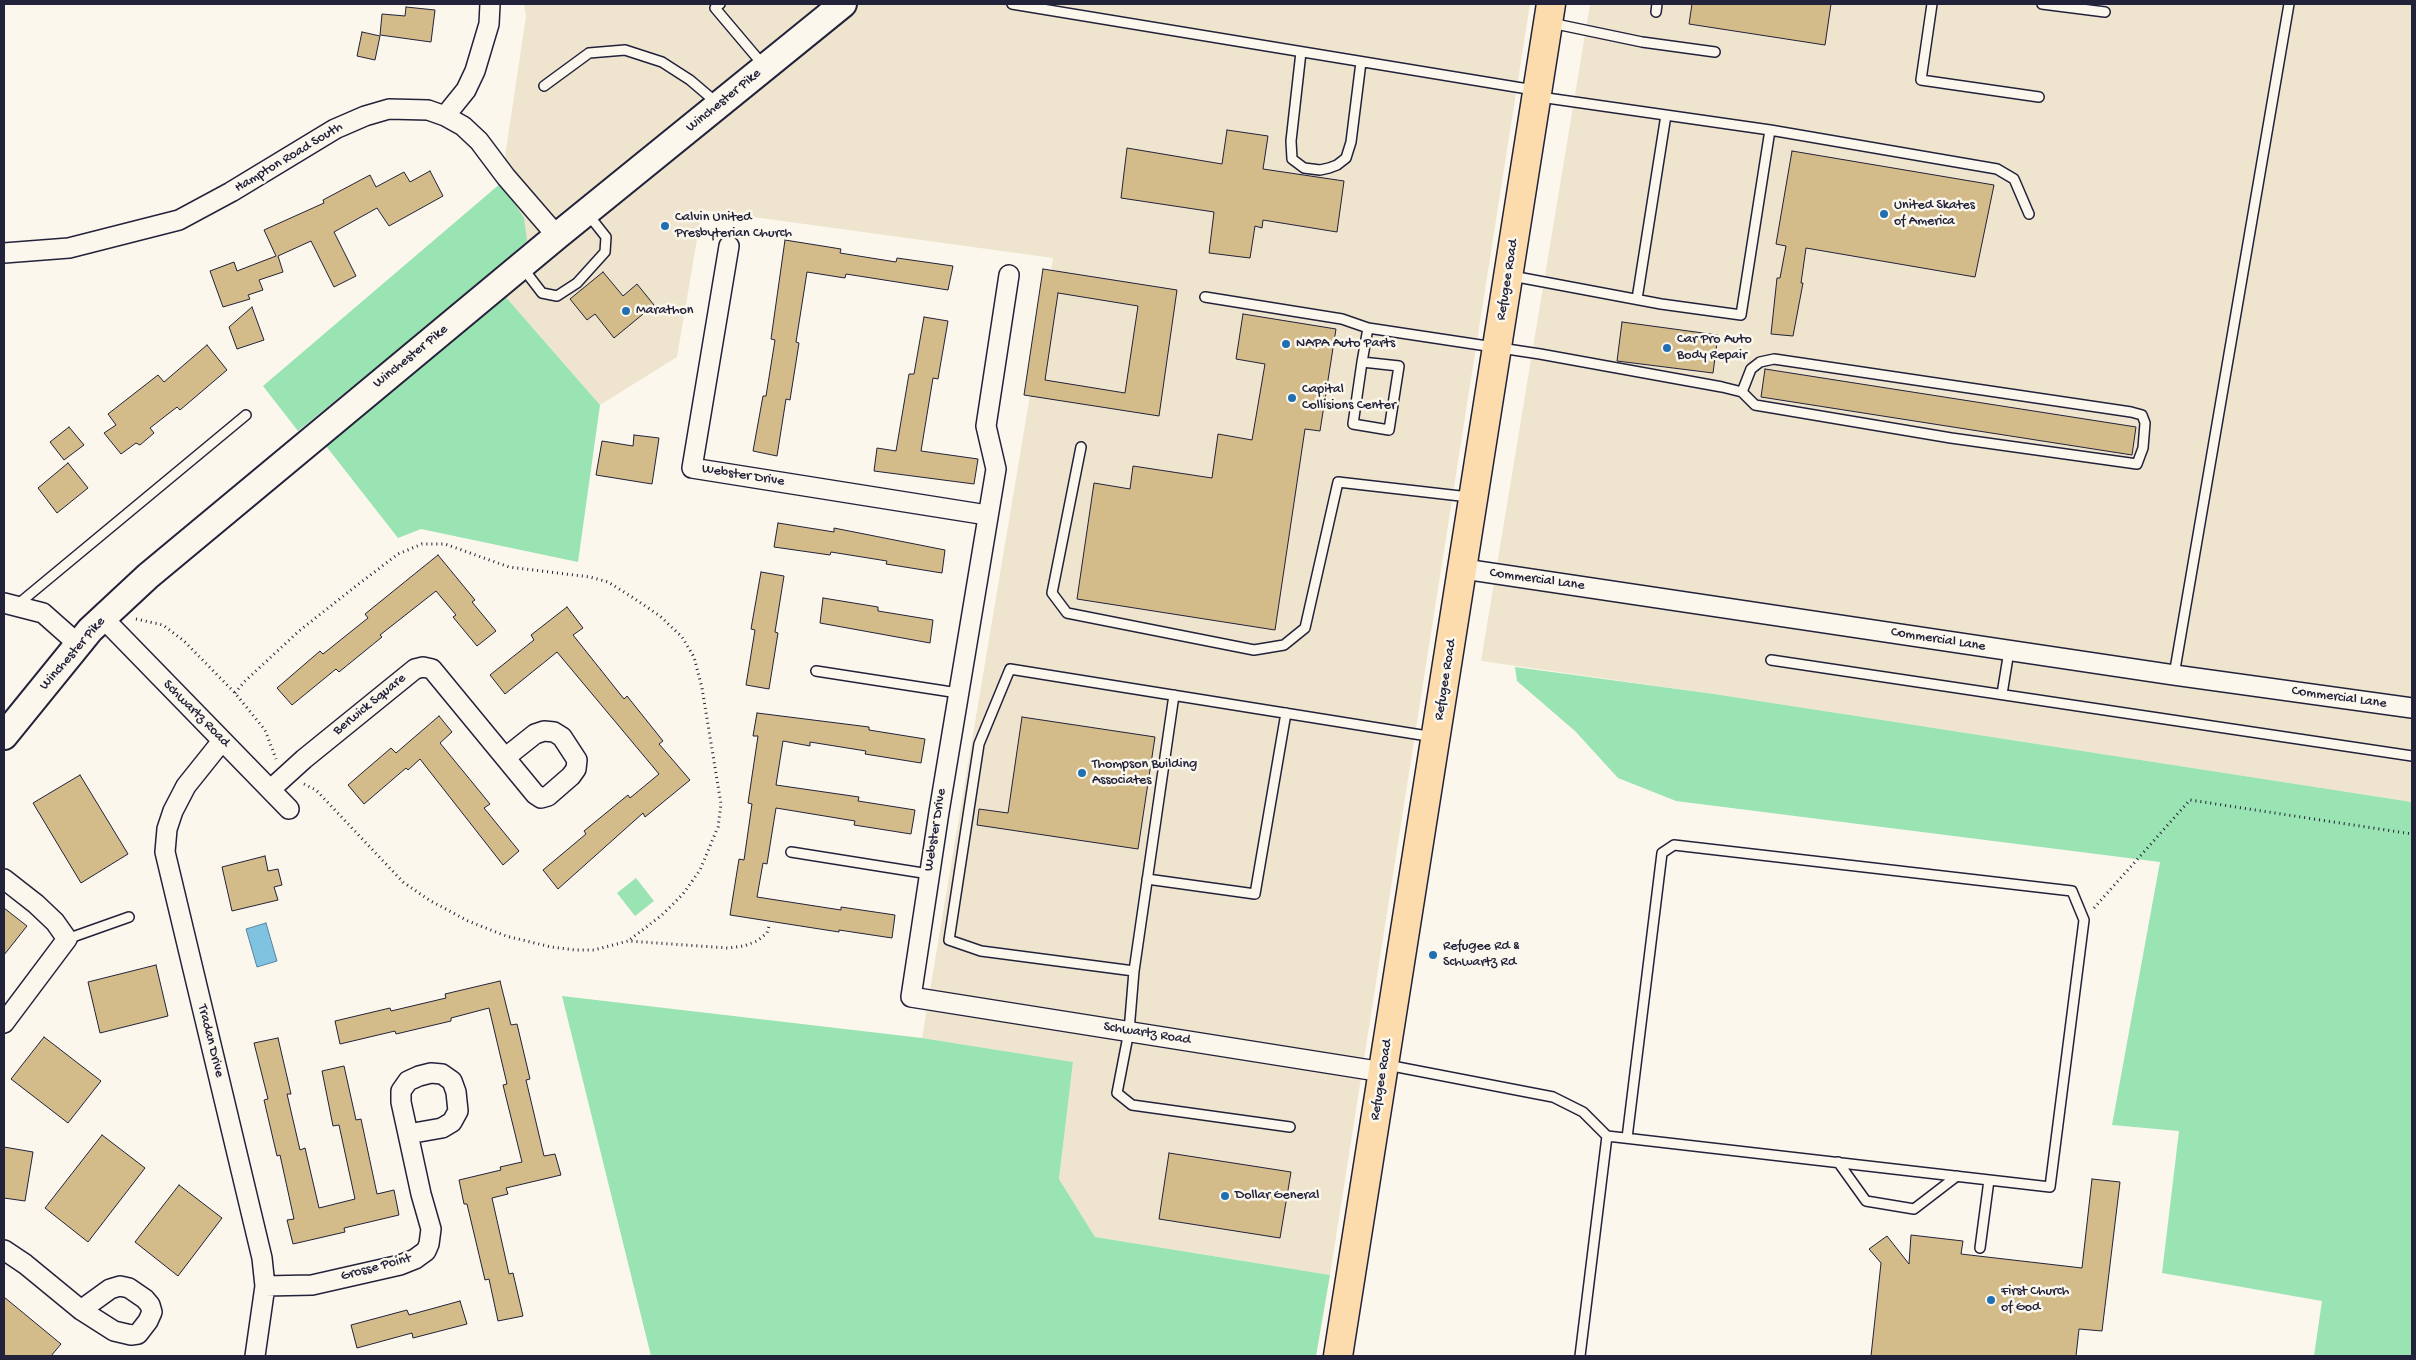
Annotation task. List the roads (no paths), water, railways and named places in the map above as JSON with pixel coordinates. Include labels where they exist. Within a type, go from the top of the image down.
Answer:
[{"type":"main road","name":"Winchester Pike","points":[[4,736],[78,644],[103,618],[211,522],[522,267],[557,236],[842,4]]},
{"type":"main road","name":"Refugee Road","points":[[1338,1356],[1464,570],[1550,13]]},
{"type":"street","points":[[445,116],[466,90],[475,71],[489,24],[490,4]]},
{"type":"street","name":"Hampton Road South","points":[[4,253],[69,248],[179,220],[231,192],[335,129],[364,116],[389,110],[409,109],[428,110],[445,116],[463,126],[479,141],[506,177],[557,236]]},
{"type":"street","name":"Webster Drive","points":[[729,246],[692,468],[987,515]]},
{"type":"street","name":"Webster Drive","points":[[911,997],[958,693],[996,469],[986,426],[1009,275]]},
{"type":"street","name":"Commercial Lane","points":[[1464,570],[2009,651],[2412,708]]},
{"type":"street","points":[[11,604],[43,613],[78,644]]},
{"type":"street","name":"Schwartz Road","points":[[103,618],[289,809]]},
{"type":"street","name":"Berwick Square","points":[[270,789],[415,669],[423,667],[432,669],[506,757]]},
{"type":"street","name":"Tradan Drive","points":[[222,741],[186,786],[173,811],[167,829],[165,852],[262,1258],[265,1286],[255,1356]]},
{"type":"street","points":[[4,880],[36,904],[55,922],[67,939],[4,1023]]},
{"type":"street","name":"Schwartz Road","points":[[911,997],[1384,1068]]},
{"type":"street","name":"Grosse Point","points":[[265,1286],[312,1285],[400,1264],[415,1259],[426,1251],[429,1244],[430,1229],[408,1134]]},
{"type":"street","points":[[4,1250],[25,1264],[81,1310]]},
{"type":"lane","points":[[720,4],[715,8],[765,67]]},
{"type":"lane","points":[[1012,4],[1997,169],[2014,179],[2029,214]]},
{"type":"lane","points":[[1932,4],[1921,80],[2039,97]]},
{"type":"lane","points":[[2042,4],[2105,12]]},
{"type":"lane","points":[[2174,675],[2289,4]]},
{"type":"lane","points":[[1550,13],[1642,42],[1715,52]]},
{"type":"lane","points":[[544,86],[589,53],[625,50],[662,62],[690,80],[719,104]]},
{"type":"lane","points":[[1302,52],[1291,142],[1292,159],[1304,168],[1320,170],[1329,168],[1337,166],[1346,158],[1351,142],[1361,62]]},
{"type":"lane","points":[[1637,299],[1666,115]]},
{"type":"lane","points":[[1509,275],[1637,299],[1742,315],[1770,130]]},
{"type":"lane","points":[[522,267],[542,293],[557,296],[577,283],[604,252],[606,237],[587,213]]},
{"type":"lane","points":[[1205,297],[1342,319],[1368,328],[1579,360],[1742,392],[1755,405],[1951,438],[2136,464],[2143,448],[2145,423],[2142,415],[2131,412],[1774,359],[1760,362],[1751,369],[1742,392]]},
{"type":"lane","points":[[1362,362],[1399,366],[1389,430],[1353,424],[1362,362],[1368,328]]},
{"type":"lane","points":[[11,604],[246,415]]},
{"type":"lane","points":[[1081,447],[1052,593],[1066,613],[1254,650],[1284,645],[1305,628],[1338,482],[1475,497]]},
{"type":"lane","points":[[2002,694],[2009,651]]},
{"type":"lane","points":[[1770,660],[2412,756]]},
{"type":"lane","points":[[1134,970],[982,951],[949,940],[979,744],[1010,669],[1437,737]]},
{"type":"lane","points":[[816,671],[958,693]]},
{"type":"lane","points":[[1174,695],[1134,970],[1129,1031],[1117,1093],[1132,1104],[1290,1127]]},
{"type":"lane","points":[[1147,879],[1255,894],[1286,713]]},
{"type":"lane","points":[[1384,1068],[1553,1097],[1583,1112],[1607,1136],[2050,1187],[2084,920],[2072,891],[1674,846],[1662,853],[1626,1138]]},
{"type":"lane","points":[[791,852],[929,874]]},
{"type":"lane","points":[[67,939],[129,917]]},
{"type":"lane","points":[[1580,1356],[1607,1136]]},
{"type":"lane","points":[[1838,1162],[1866,1202],[1914,1209],[1957,1176]]},
{"type":"lane","points":[[1980,1248],[1989,1180]]},
{"type":"water","points":[[266,923],[277,961],[257,967],[246,929]]},
{"type":"place","name":"United Skates of America","points":[[1884,214]]},
{"type":"place","name":"Calvin United Presbyterian Church","points":[[665,226]]},
{"type":"place","name":"Marathon","points":[[626,311]]},
{"type":"place","name":"NAPA Auto Parts","points":[[1286,344]]},
{"type":"place","name":"Car Pro Auto Body Repair","points":[[1667,348]]},
{"type":"place","name":"Capital Collisions Center","points":[[1292,398]]},
{"type":"place","name":"Thompson Building Associates","points":[[1082,773]]},
{"type":"place","name":"Refugee Rd & Schwartz Rd","points":[[1433,955]]},
{"type":"place","name":"Dollar General","points":[[1225,1196]]},
{"type":"place","name":"First Church of God","points":[[1991,1300]]}]
